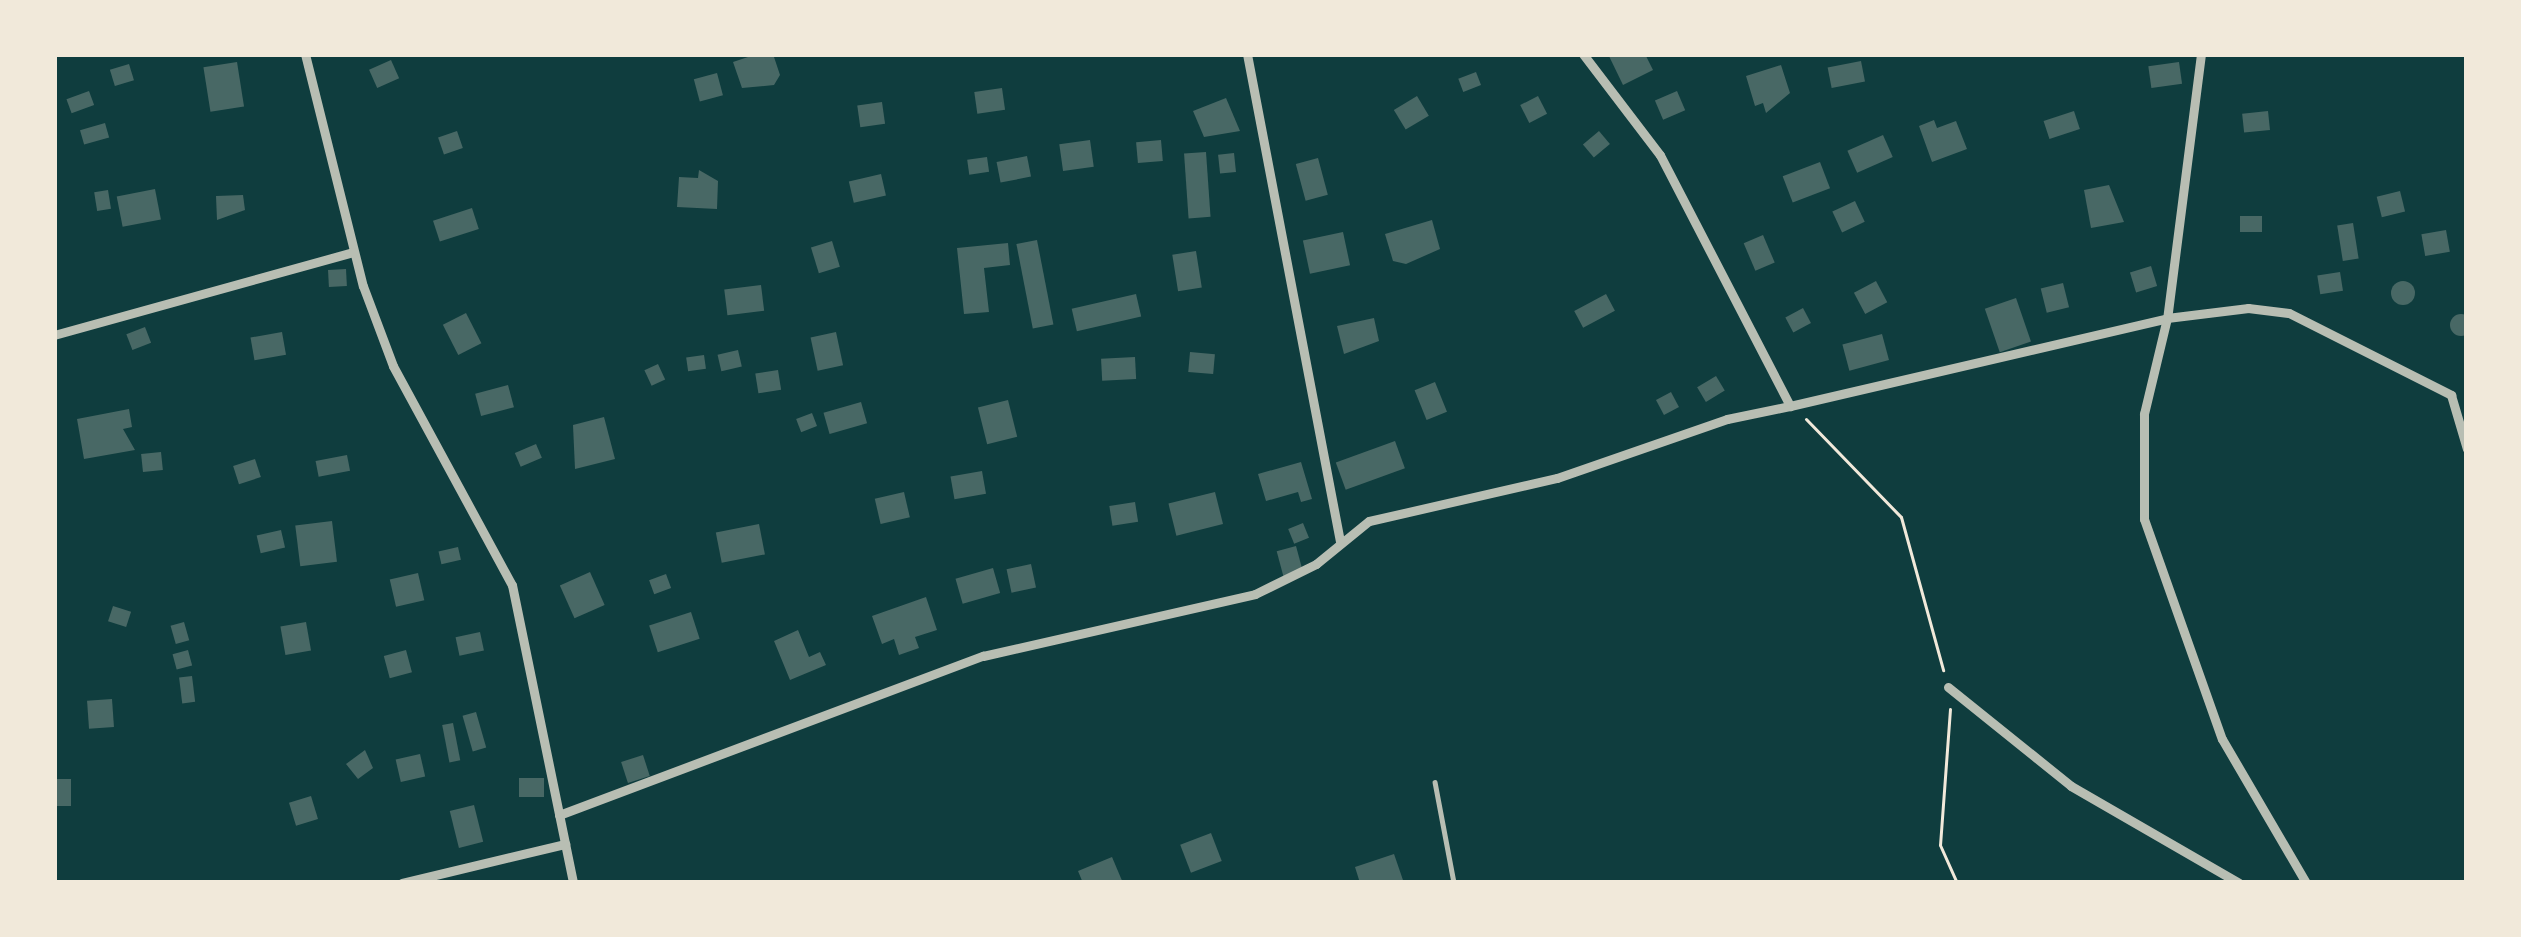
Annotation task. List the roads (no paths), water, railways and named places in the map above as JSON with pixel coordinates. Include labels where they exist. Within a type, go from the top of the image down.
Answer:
[{"type":"street","points":[[305,54],[354,252],[393,366],[512,584],[573,883]]},
{"type":"street","points":[[1246,54],[1340,541]]},
{"type":"street","points":[[1583,54],[1660,155],[1790,406]]},
{"type":"street","points":[[2201,54],[2168,318],[2144,414],[2144,519],[2222,739],[2306,883]]},
{"type":"street","points":[[54,335],[354,252]]},
{"type":"street","points":[[559,815],[983,656],[1255,594],[1316,565],[1369,521],[1557,478],[1727,418],[2168,318],[2248,308],[2289,313],[2451,395],[2467,391]]},
{"type":"street","points":[[2451,395],[2467,448]]},
{"type":"street","points":[[1948,687],[2072,785],[2240,883]]},
{"type":"street","points":[[402,883],[565,844]]},
{"type":"lane","points":[[1435,782],[1454,883]]}]
